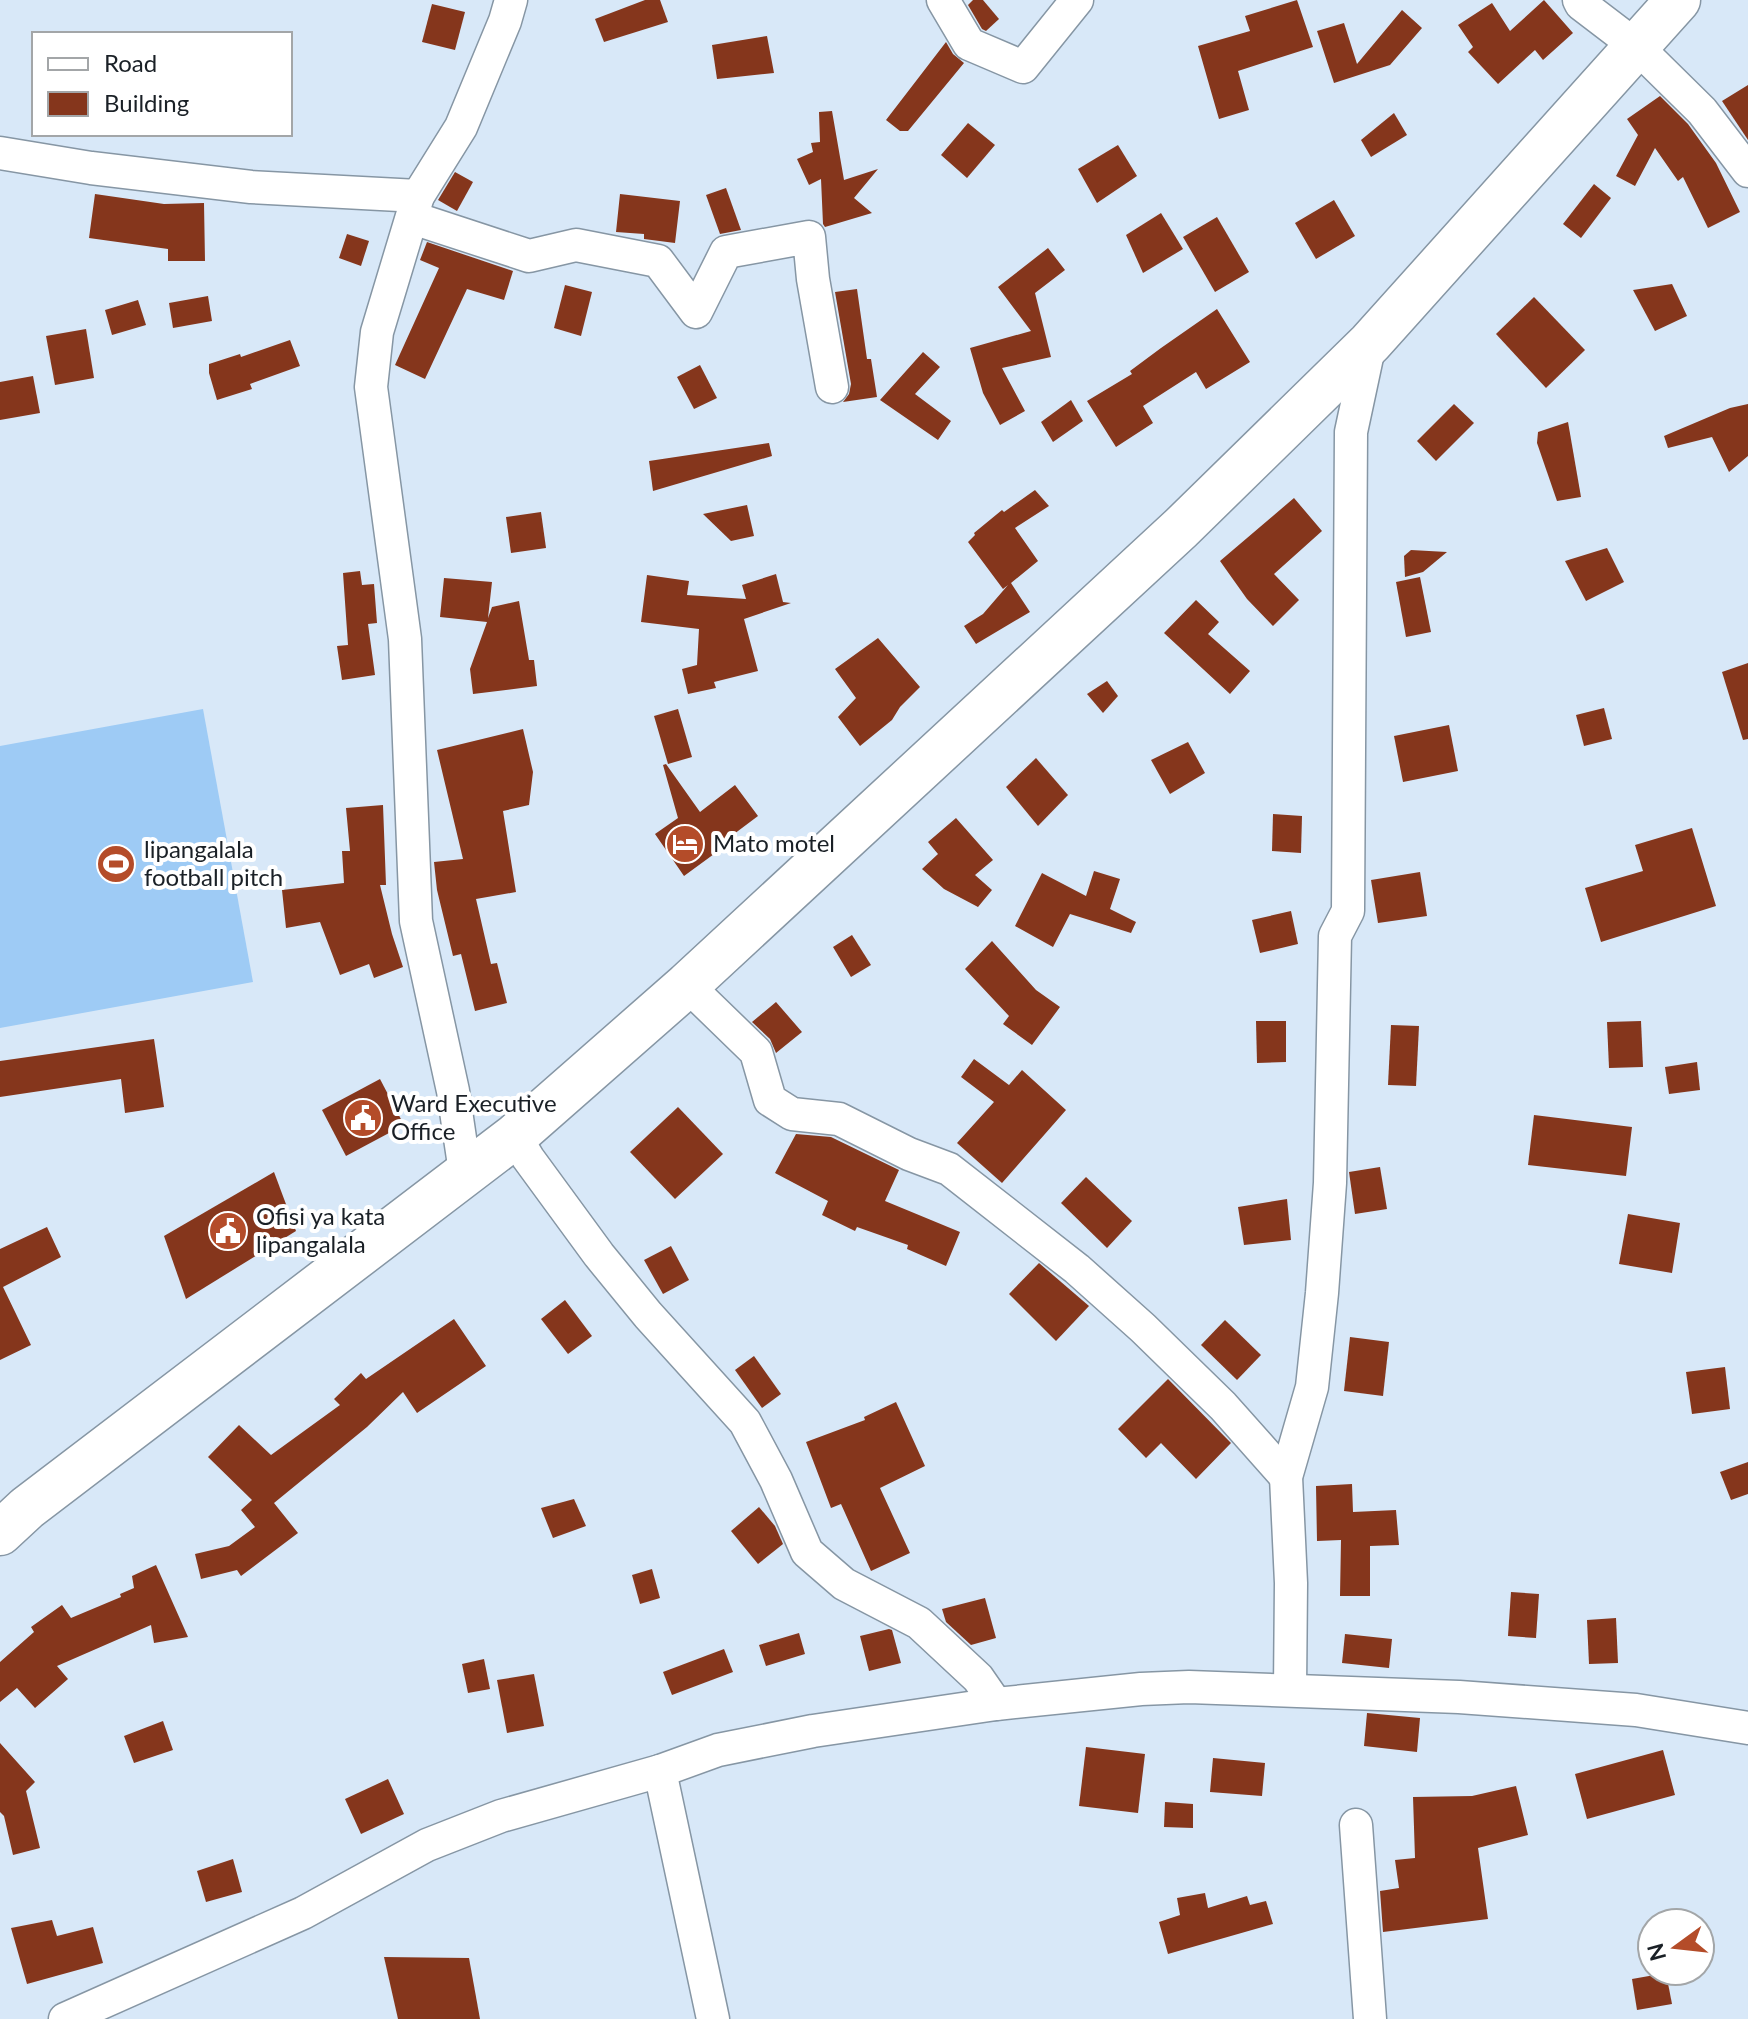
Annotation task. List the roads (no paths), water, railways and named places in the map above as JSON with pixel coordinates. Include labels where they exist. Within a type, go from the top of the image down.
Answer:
[{"type":"main road","points":[[0,1533],[27,1508],[515,1136],[687,985],[1170,539],[1370,343],[1678,0]]},
{"type":"street","points":[[465,1172],[453,1091],[416,921],[405,639],[371,387],[377,332],[415,207],[461,127],[511,0]]},
{"type":"street","points":[[943,0],[969,44],[1023,67],[1077,0]]},
{"type":"street","points":[[1579,0],[1636,46],[1702,111],[1748,171]]},
{"type":"street","points":[[0,153],[91,168],[415,207],[529,256],[576,245],[658,261],[696,312],[726,252],[809,237],[813,279],[832,387]]},
{"type":"street","points":[[1290,1689],[1291,1583],[1286,1477],[1312,1387],[1330,1183],[1335,936],[1348,911],[1351,432],[1370,343]]},
{"type":"street","points":[[687,985],[756,1052],[770,1100],[792,1114],[839,1119],[909,1154],[949,1169],[1077,1269],[1143,1328],[1223,1406],[1286,1477]]},
{"type":"street","points":[[515,1136],[599,1255],[648,1315],[745,1422],[776,1480],[807,1552],[844,1584],[919,1623],[978,1678],[996,1704]]},
{"type":"street","points":[[65,2019],[303,1913],[427,1845],[501,1816],[660,1771],[718,1750],[813,1731],[996,1704],[1189,1687],[1290,1689],[1636,1710],[1748,1728]]},
{"type":"street","points":[[660,1771],[713,2019]]},
{"type":"street","points":[[1356,1825],[1370,2019]]},
{"type":"place","name":"Mato motel","points":[[685,844]]},
{"type":"place","name":"lipangalala football pitch","points":[[116,864]]},
{"type":"place","name":"Ward Executive Office","points":[[363,1118]]},
{"type":"place","name":"Ofisi ya kata lipangalala","points":[[228,1231]]}]
